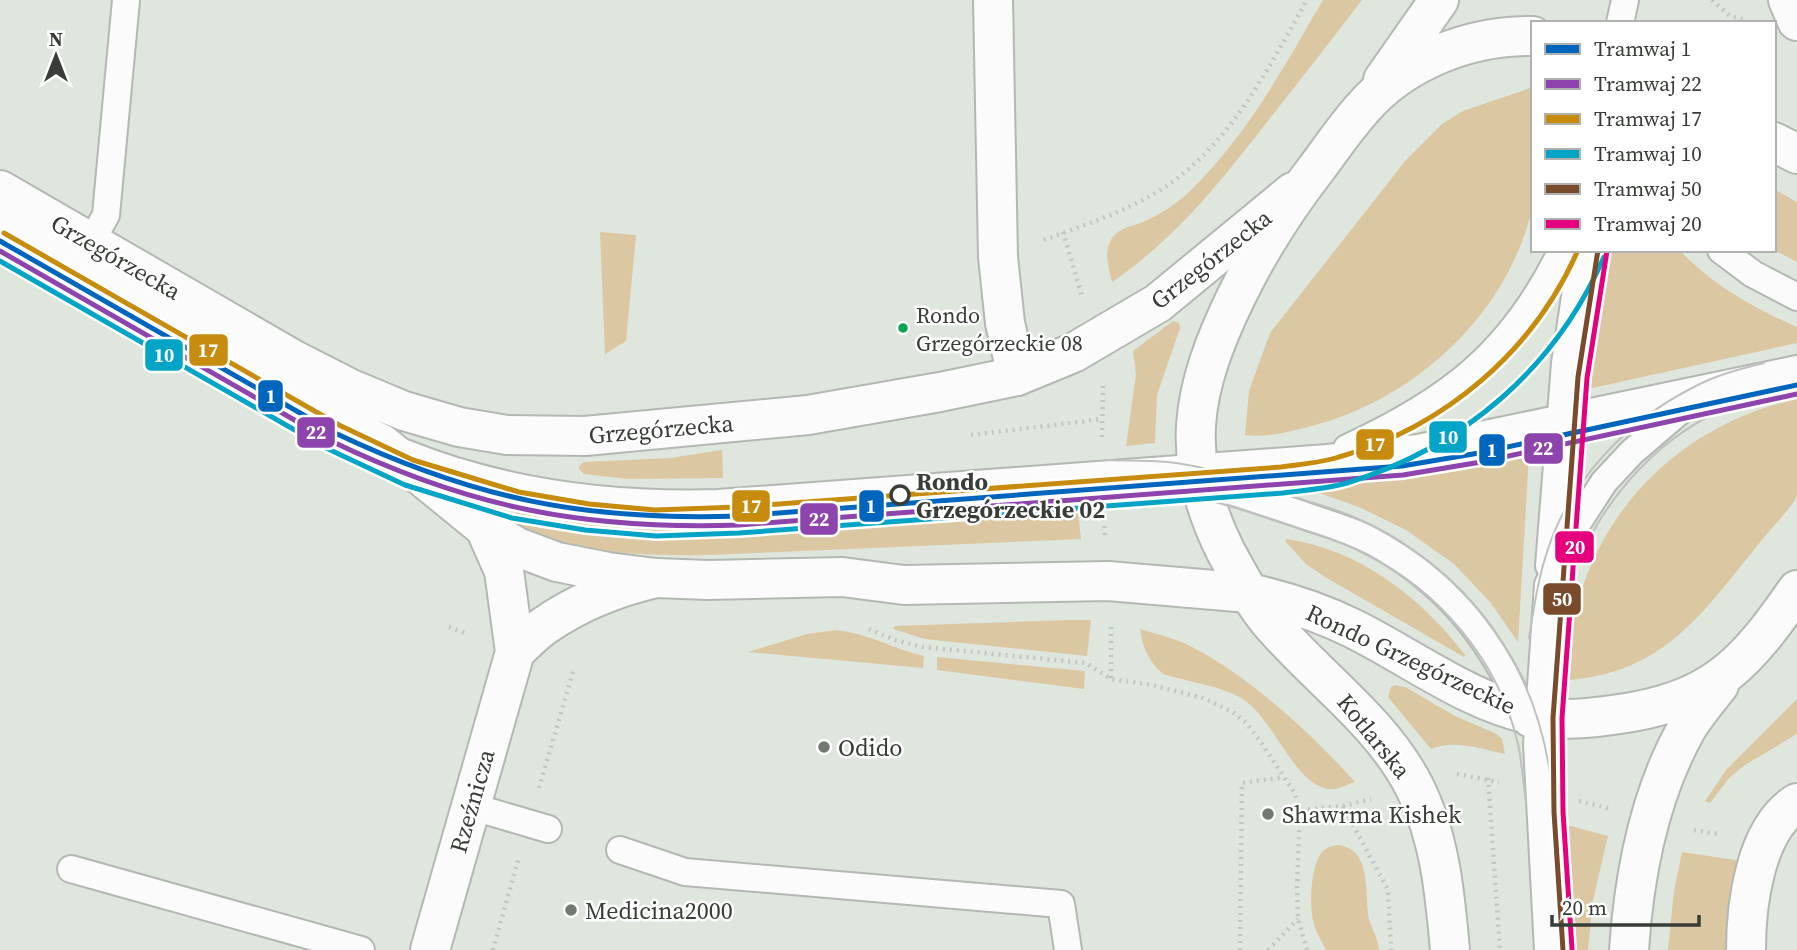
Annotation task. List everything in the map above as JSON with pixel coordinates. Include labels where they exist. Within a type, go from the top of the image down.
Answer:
[{"type":"street","points":[[993,0],[998,257],[1005,323],[1017,376]]},
{"type":"street","points":[[1249,593],[1215,530],[1199,475],[1195,440],[1198,399],[1214,341],[1252,266],[1280,219],[1439,0]]},
{"type":"street","points":[[1788,0],[1797,21]]},
{"type":"street","points":[[1363,107],[1399,76],[1434,56],[1474,42],[1531,36]]},
{"type":"street","points":[[1776,143],[1797,154]]},
{"type":"street","name":"Grzegórzecka","points":[[0,190],[294,360],[349,388],[415,414],[459,427],[507,435],[585,436],[795,416],[1017,376],[1073,353],[1158,303],[1281,204],[1313,173]]},
{"type":"street","name":"Grzegórzecka","points":[[0,230],[314,410],[382,444],[485,528],[538,557],[656,578],[708,580],[842,577],[904,585],[1108,581],[1249,593]]},
{"type":"street","name":"Rzeźnicza","points":[[430,950],[515,652],[504,570],[485,528]]},
{"type":"street","points":[[515,652],[544,626],[578,607],[614,590],[656,578]]},
{"type":"street","name":"Rondo Grzegórzeckie","points":[[1249,593],[1324,615],[1533,724],[1664,706],[1691,696],[1732,670],[1785,612],[1797,590]]},
{"type":"street","name":"Kotlarska","points":[[1249,593],[1292,646],[1358,710],[1391,748],[1414,785],[1426,812],[1436,846],[1445,893],[1450,950]]},
{"type":"street","points":[[1629,950],[1631,911],[1650,819],[1687,728],[1732,670]]},
{"type":"street","points":[[1746,950],[1747,914],[1757,865],[1770,833],[1786,810],[1797,803]]},
{"type":"lane","points":[[92,242],[106,215],[126,0]]},
{"type":"lane","points":[[1621,21],[1626,0]]},
{"type":"lane","points":[[1626,0],[1626,21]]},
{"type":"lane","points":[[1327,458],[1412,417],[1469,376],[1494,352],[1516,325],[1549,276],[1561,252]]},
{"type":"lane","points":[[1548,950],[1533,724],[1548,585],[1567,350],[1582,252]]},
{"type":"lane","points":[[1724,252],[1753,274],[1797,297]]},
{"type":"lane","points":[[382,444],[454,471],[525,489],[595,500],[668,504],[718,503],[1158,471],[1199,475],[1418,448],[1797,369]]},
{"type":"lane","points":[[1548,585],[1573,530],[1604,482],[1632,452],[1706,389]]},
{"type":"lane","points":[[1199,475],[1335,526],[1381,546],[1407,562],[1449,597],[1479,632],[1533,724]]},
{"type":"lane","points":[[470,806],[548,829]]},
{"type":"lane","points":[[620,850],[685,872],[1061,904],[1068,950]]},
{"type":"lane","points":[[71,869],[360,950]]},
{"type":"path","points":[[1082,298],[1063,232],[1161,190],[1192,167],[1247,104],[1307,0]]},
{"type":"path","points":[[1712,0],[1730,16],[1751,20]]},
{"type":"path","points":[[1102,379],[1102,449]]},
{"type":"path","points":[[1102,499],[1105,540]]},
{"type":"path","points":[[1111,623],[1111,679]]},
{"type":"path","points":[[865,626],[895,640],[923,648],[1086,663],[1111,679],[1152,685],[1203,698],[1233,712],[1260,741],[1294,792],[1300,810],[1298,919],[1307,950]]},
{"type":"path","points":[[1453,774],[1488,778],[1511,785]]},
{"type":"path","points":[[1240,950],[1242,783],[1284,777]]},
{"type":"path","points":[[1488,778],[1500,950]]},
{"type":"path","points":[[1300,810],[1343,806],[1369,800]]},
{"type":"path","points":[[1577,800],[1612,810]]},
{"type":"path","points":[[1343,806],[1388,890],[1391,950]]},
{"type":"path","points":[[1268,950],[1298,919]]},
{"type":"shaded area","points":[[1323,0],[1362,0],[1212,190],[1176,229],[1112,282],[1107,260],[1111,239],[1123,229],[1172,206],[1209,171],[1262,101]]},
{"type":"shaded area","points":[[1531,88],[1531,212],[1521,245],[1503,282],[1479,316],[1451,347],[1419,374],[1384,397],[1347,414],[1308,427],[1285,433],[1245,435],[1249,391],[1270,333],[1406,160],[1442,124],[1463,111]]},
{"type":"shaded area","points":[[1776,190],[1797,202],[1797,262],[1776,251]]},
{"type":"shaded area","points":[[600,232],[636,235],[626,341],[605,354]]},
{"type":"shaded area","points":[[1610,252],[1681,252],[1706,275],[1734,295],[1797,327],[1797,343],[1588,389]]},
{"type":"shaded area","points":[[1173,321],[1179,323],[1180,328],[1157,395],[1155,443],[1126,446],[1136,374],[1133,351]]},
{"type":"shaded area","points":[[1797,399],[1797,495],[1787,511],[1680,634],[1631,665],[1602,675],[1568,680],[1575,615],[1590,567],[1608,532],[1631,500],[1657,471],[1688,446],[1721,426],[1758,410]]},
{"type":"shaded area","points":[[722,450],[723,478],[628,479],[584,474],[579,469],[584,462],[670,458]]},
{"type":"shaded area","points":[[1529,454],[1518,642],[1490,602],[1454,564],[1406,530],[1361,508],[1303,487],[1428,474]]},
{"type":"shaded area","points":[[1077,502],[1081,539],[710,555],[635,554],[576,547],[527,534],[509,523],[509,519],[516,512],[632,529],[677,530]]},
{"type":"shaded area","points":[[1286,539],[1339,553],[1387,579],[1429,614],[1448,634],[1464,657],[1325,577],[1306,564]]},
{"type":"shaded area","points":[[1091,620],[1087,656],[925,639],[893,629],[895,626]]},
{"type":"shaded area","points":[[1140,629],[1186,644],[1209,656],[1254,687],[1298,724],[1355,782],[1332,789],[1312,782],[1292,760],[1263,719],[1241,698],[1213,687],[1163,674],[1147,654]]},
{"type":"shaded area","points":[[836,630],[859,634],[924,656],[923,668],[748,652],[807,634]]},
{"type":"shaded area","points":[[937,657],[1085,671],[1084,689],[937,670]]},
{"type":"shaded area","points":[[1394,685],[1405,687],[1455,716],[1497,734],[1502,739],[1505,754],[1458,745],[1431,749],[1388,697]]},
{"type":"shaded area","points":[[1797,699],[1797,734],[1745,765],[1730,777],[1710,803],[1705,801],[1727,769]]},
{"type":"shaded area","points":[[1567,825],[1608,836],[1593,900],[1588,950],[1574,950]]},
{"type":"shaded area","points":[[1338,845],[1349,848],[1362,864],[1369,919],[1379,950],[1326,950],[1315,928],[1311,894],[1316,865],[1323,851]]},
{"type":"shaded area","points":[[1682,852],[1742,861],[1729,905],[1728,950],[1668,950],[1674,891]]},
{"type":"tram line","name":"17","points":[[4,233],[339,425],[413,460],[519,492],[589,504],[655,510],[738,507],[1281,467],[1332,459],[1378,444],[1415,426],[1450,405],[1482,380],[1511,352],[1537,321],[1577,252]]},
{"type":"tram line","name":"1","points":[[0,241],[335,433],[386,456],[483,490],[531,501],[630,514],[738,516],[1402,466],[1479,453],[1797,385]]},
{"type":"tram line","name":"22","points":[[0,251],[331,441],[382,464],[432,483],[529,510],[630,523],[739,525],[1403,475],[1481,462],[1797,394]]},
{"type":"tram line","name":"50","points":[[1563,950],[1554,812],[1553,718],[1578,377],[1598,252]]},
{"type":"tram line","name":"20","points":[[1572,949],[1563,812],[1562,718],[1587,378],[1607,252]]},
{"type":"tram line","name":"10","points":[[0,261],[326,448],[405,485],[512,518],[585,530],[656,536],[739,533],[1283,493],[1347,483],[1390,468],[1430,448],[1467,425],[1501,398],[1532,368],[1560,334],[1584,297],[1604,257]]},
{"type":"tram line","points":[[1529,638],[1542,571],[1558,523],[1571,499],[1605,454],[1647,416],[1694,387],[1737,370],[1764,363]]},
{"type":"tram line","points":[[1557,663],[1565,607],[1579,560],[1609,506],[1628,481],[1673,439],[1699,422],[1756,396],[1787,387]]},
{"type":"tram line","points":[[1107,460],[1167,462],[1219,472],[1353,517],[1413,550],[1448,578],[1478,609],[1503,644],[1523,682],[1539,722],[1549,766],[1554,812]]},
{"type":"tram line","points":[[1108,489],[1172,492],[1234,507],[1343,544],[1391,568],[1417,587],[1462,631],[1496,684],[1509,713],[1518,744],[1526,802]]},
{"type":"place","name":"Rondo Grzegórzeckie 08","points":[[903,328]]},
{"type":"place","name":"Rondo Grzegórzeckie 02","points":[[900,495]]},
{"type":"place","name":"Odido","points":[[824,747]]},
{"type":"place","name":"Shawrma Kishek","points":[[1268,814]]},
{"type":"place","name":"Medicina2000","points":[[571,910]]}]
